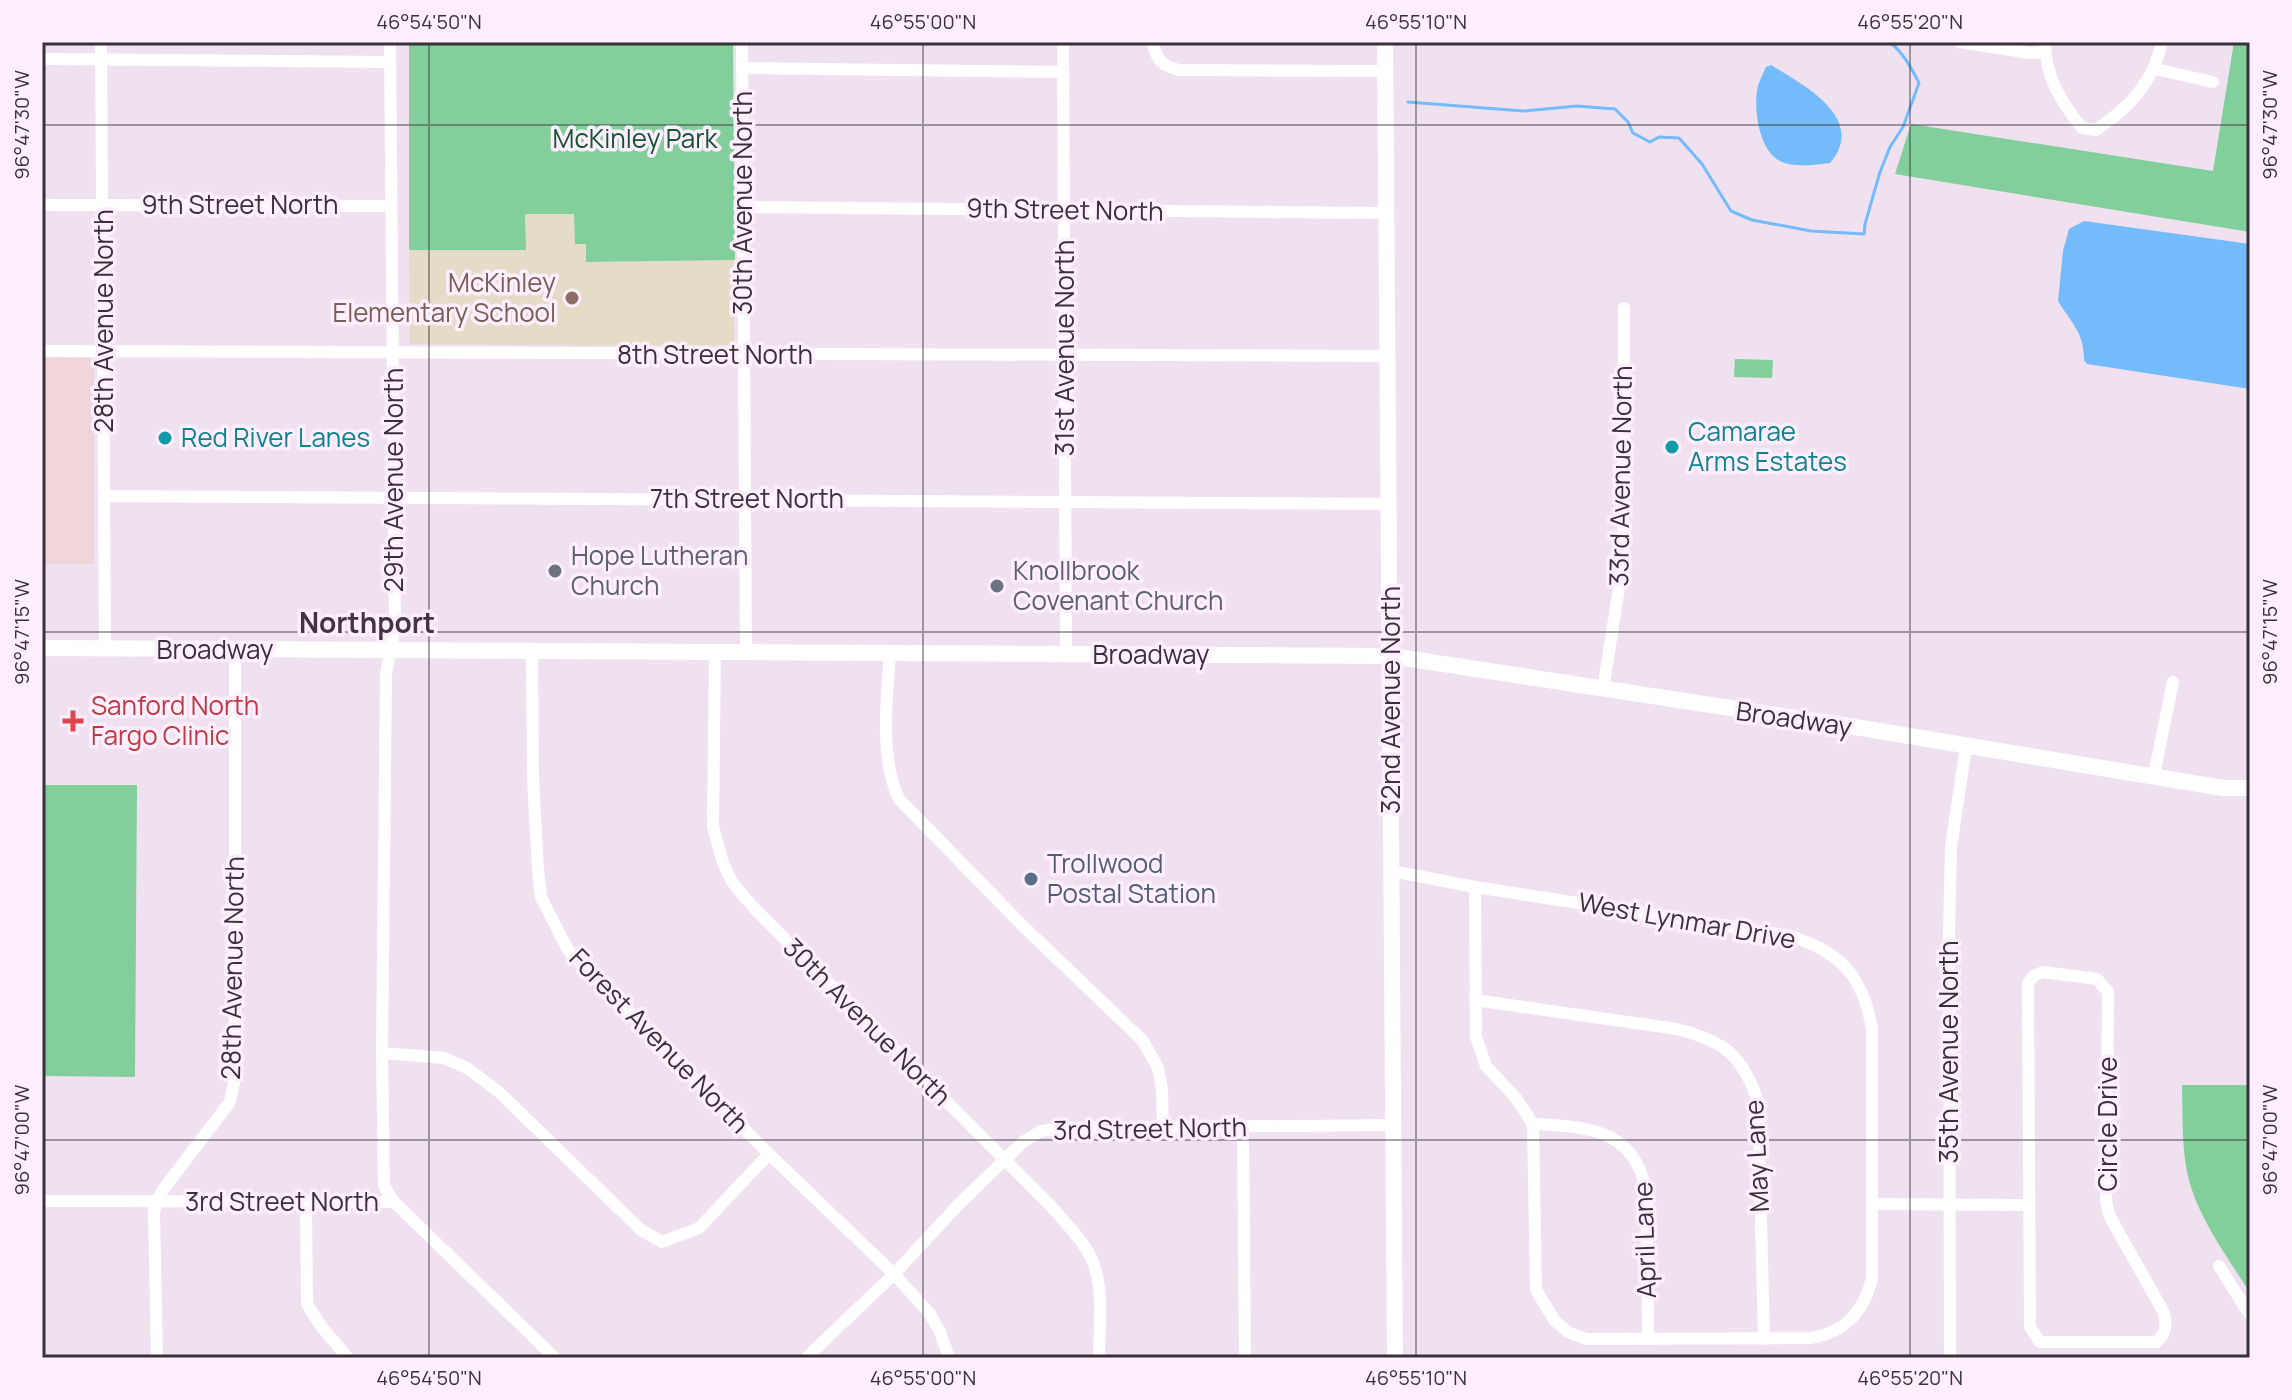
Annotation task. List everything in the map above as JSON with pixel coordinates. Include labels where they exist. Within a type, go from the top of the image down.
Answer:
[{"type":"street","name":"28th Avenue North","points":[[101,42],[105,648]]},
{"type":"street","name":"29th Avenue North","points":[[390,42],[395,627],[386,674],[382,1053],[384,1186],[394,1202]]},
{"type":"street","name":"30th Avenue North","points":[[742,42],[746,653]]},
{"type":"street","name":"31st Avenue North","points":[[1063,42],[1066,655]]},
{"type":"street","points":[[1153,42],[1156,57],[1165,66],[1179,70],[1385,71]]},
{"type":"street","name":"32nd Avenue North","points":[[1385,42],[1395,1358]]},
{"type":"street","points":[[1959,42],[2030,53],[2045,47],[2047,67],[2059,99],[2082,128],[2096,130],[2117,116],[2138,95],[2155,69],[2162,42]]},
{"type":"street","points":[[42,59],[390,62]]},
{"type":"street","points":[[742,68],[1063,72]]},
{"type":"street","points":[[2155,69],[2170,75],[2213,82]]},
{"type":"street","name":"9th Street North","points":[[42,205],[390,206]]},
{"type":"street","name":"9th Street North","points":[[743,207],[1387,213]]},
{"type":"street","name":"33rd Avenue North","points":[[1603,690],[1625,543],[1624,308]]},
{"type":"street","name":"8th Street North","points":[[42,351],[1388,356]]},
{"type":"street","name":"7th Street North","points":[[105,496],[1389,504]]},
{"type":"street","name":"Broadway","points":[[42,648],[1391,656],[1861,728],[2223,788],[2250,788]]},
{"type":"street","name":"28th Avenue North","points":[[157,1358],[154,1211],[162,1191],[230,1102],[235,1077],[235,650]]},
{"type":"street","name":"Forest Avenue North","points":[[532,651],[533,780],[541,897],[568,950],[769,1154],[894,1274],[930,1314],[949,1358]]},
{"type":"street","name":"30th Avenue North","points":[[715,652],[713,827],[732,882],[763,917],[1005,1159],[1082,1242],[1094,1262],[1099,1291],[1099,1358]]},
{"type":"street","points":[[890,653],[890,780],[899,799],[1020,923],[1143,1041],[1158,1068],[1163,1127]]},
{"type":"street","points":[[2154,775],[2173,682]]},
{"type":"street","name":"35th Avenue North","points":[[1950,1358],[1951,847],[1966,747]]},
{"type":"street","name":"West Lynmar Drive","points":[[1392,871],[1475,887],[1790,936],[1814,943],[1847,967],[1860,988],[1870,1018],[1872,1279],[1867,1298],[1847,1325],[1829,1335],[1811,1338],[1586,1339],[1568,1332],[1555,1321],[1536,1290],[1533,1124]]},
{"type":"street","points":[[1475,887],[1476,1037],[1486,1066],[1516,1098],[1533,1124]]},
{"type":"street","name":"Circle Drive","points":[[2043,972],[2097,979],[2108,992],[2106,1199],[2109,1215],[2164,1313],[2164,1334],[2157,1342],[2040,1342],[2033,1336],[2030,1327],[2029,1205],[2028,984],[2033,976],[2043,972]]},
{"type":"street","name":"May Lane","points":[[1475,1000],[1677,1029],[1700,1035],[1731,1051],[1752,1082],[1758,1102],[1764,1339]]},
{"type":"street","points":[[382,1053],[444,1058],[467,1068],[499,1092],[641,1230],[662,1242],[699,1228],[769,1154]]},
{"type":"street","name":"April Lane","points":[[1533,1124],[1571,1126],[1614,1138],[1632,1154],[1643,1172],[1647,1195],[1648,1339]]},
{"type":"street","name":"3rd Street North","points":[[806,1358],[894,1274],[1005,1159],[1041,1131],[1064,1128],[1394,1125]]},
{"type":"street","points":[[1243,1126],[1245,1358]]},
{"type":"street","name":"3rd Street North","points":[[42,1201],[394,1202],[555,1358]]},
{"type":"street","points":[[306,1203],[307,1304],[348,1358]]},
{"type":"street","points":[[1872,1204],[2029,1205]]},
{"type":"street","points":[[2219,1266],[2250,1315]]},
{"type":"shaded area","name":"McKinley Elementary School","points":[[525,214],[575,214],[575,243],[586,244],[586,262],[735,260],[734,341],[730,345],[719,346],[410,344],[409,250],[525,250]]},
{"type":"shaded area","points":[[42,357],[88,358],[94,361],[94,564],[42,564]]},
{"type":"green space","name":"McKinley Park","points":[[409,42],[733,42],[735,260],[586,262],[586,244],[575,244],[574,214],[525,214],[526,250],[409,250]]},
{"type":"green space","points":[[2234,42],[2250,42],[2250,232],[1895,174],[1911,124],[2213,171]]},
{"type":"green space","points":[[1735,359],[1773,360],[1772,378],[1734,377]]},
{"type":"green space","points":[[42,785],[137,785],[135,1077],[42,1076]]},
{"type":"green space","points":[[2182,1085],[2250,1085],[2250,1293],[2209,1227],[2190,1184],[2184,1147]]},
{"type":"water","points":[[1771,65],[1814,93],[1836,117],[1841,132],[1840,147],[1830,163],[1791,165],[1780,161],[1767,148],[1757,119],[1756,99],[1766,67]]},
{"type":"water","points":[[2084,221],[2250,244],[2250,389],[2087,364],[2079,335],[2058,301],[2063,251],[2069,229]]},
{"type":"waterway","points":[[1408,102],[1523,111],[1577,106],[1615,109],[1628,122],[1633,133],[1650,142],[1659,137],[1679,138],[1702,164],[1731,211],[1752,220],[1811,231],[1864,234],[1880,172],[1890,147],[1903,127],[1919,83],[1890,42]]},
{"type":"place","name":"McKinley Elementary School","points":[[572,298]]},
{"type":"place","name":"Red River Lanes","points":[[165,438]]},
{"type":"place","name":"Camarae Arms Estates","points":[[1672,447]]},
{"type":"place","name":"Hope Lutheran Church","points":[[555,571]]},
{"type":"place","name":"Knollbrook Covenant Church","points":[[997,586]]},
{"type":"place","name":"Sanford North Fargo Clinic","points":[[73,721]]},
{"type":"place","name":"Trollwood Postal Station","points":[[1031,879]]},
{"type":"district","name":"Northport","points":[[367,623]]}]
